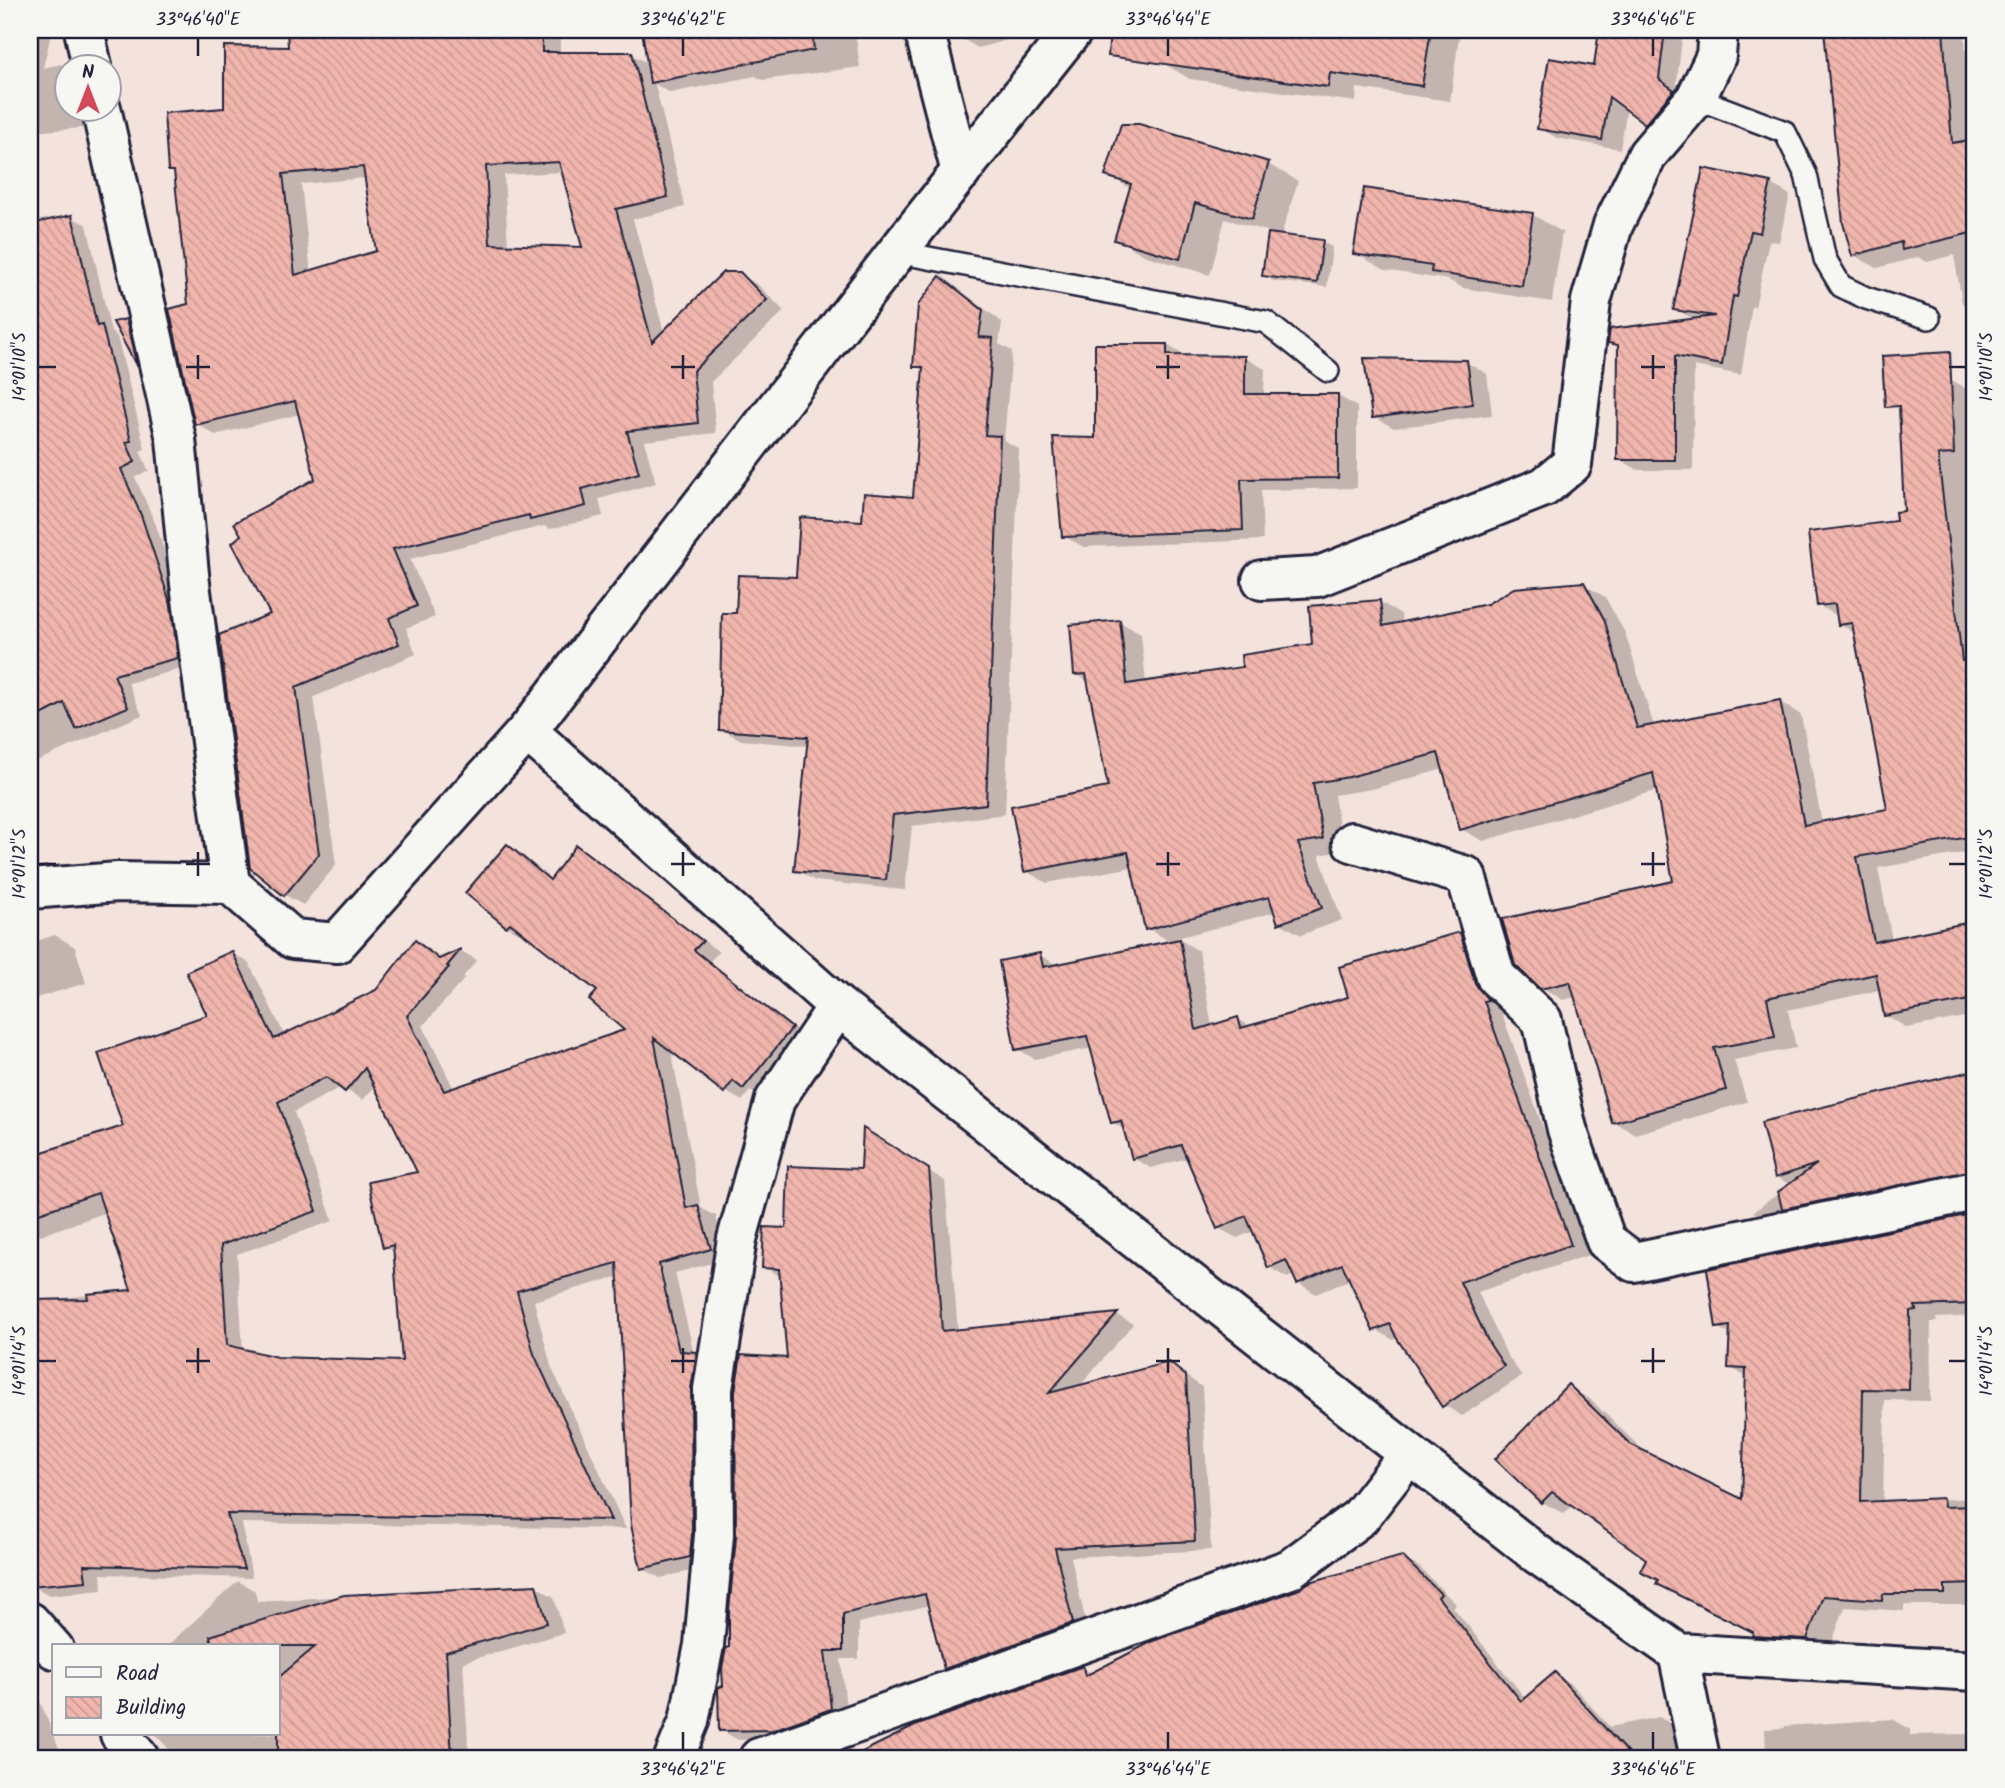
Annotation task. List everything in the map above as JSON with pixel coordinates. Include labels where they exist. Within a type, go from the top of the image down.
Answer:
[{"type":"street","points":[[84,30],[89,52]]},
{"type":"street","points":[[924,30],[961,172]]},
{"type":"street","points":[[30,889],[118,882],[230,884],[293,939],[337,943],[527,731],[897,252],[1073,30]]},
{"type":"street","points":[[1262,580],[1317,577],[1545,487],[1572,464],[1591,301],[1613,226],[1648,154],[1696,98],[1716,56],[1718,30]]},
{"type":"street","points":[[104,122],[176,439],[190,584],[230,884]]},
{"type":"street","points":[[527,731],[838,1006],[1537,1554],[1678,1653],[1975,1671]]},
{"type":"street","points":[[1352,842],[1466,876],[1496,977],[1542,1020],[1567,1129],[1606,1241],[1634,1262],[1975,1191]]},
{"type":"street","points":[[674,1758],[689,1721],[704,1646],[714,1535],[713,1389],[737,1240],[775,1100],[838,1006]]},
{"type":"street","points":[[759,1758],[1290,1569],[1360,1517],[1409,1454]]},
{"type":"street","points":[[30,1622],[52,1647]]},
{"type":"street","points":[[1678,1653],[1700,1758]]},
{"type":"street","points":[[122,1736],[139,1758]]},
{"type":"lane","points":[[1696,98],[1785,132],[1805,175],[1825,260],[1841,286],[1866,298],[1929,318]]},
{"type":"lane","points":[[897,252],[1266,322],[1328,371]]},
{"type":"building","points":[[287,30],[542,30],[542,52],[632,52],[668,197],[616,209],[652,342],[723,272],[740,272],[767,300],[693,371],[698,423],[627,431],[639,473],[582,489],[586,506],[530,520],[529,515],[393,549],[417,606],[389,618],[399,644],[296,687],[319,854],[284,896],[250,868],[219,635],[270,614],[232,543],[241,535],[234,523],[315,479],[295,401],[195,425],[169,309],[188,304],[174,171],[168,171],[164,113],[224,108],[224,46],[288,47]],"holes":[[[559,162],[582,247],[490,244],[486,166]],[[363,167],[376,251],[295,275],[283,174]]]},
{"type":"building","points":[[642,30],[812,30],[814,50],[650,83]]},
{"type":"building","points":[[1110,30],[1431,30],[1422,86],[1330,73],[1328,87],[1108,56]]},
{"type":"building","points":[[1599,30],[1665,30],[1659,79],[1674,90],[1645,124],[1609,97],[1602,140],[1537,129],[1549,58],[1594,66]]},
{"type":"building","points":[[1824,30],[1943,30],[1952,143],[1975,139],[1975,232],[1902,250],[1901,242],[1852,256],[1843,223]]},
{"type":"building","points":[[1121,124],[1139,124],[1269,162],[1252,219],[1195,203],[1180,259],[1114,240],[1131,184],[1105,176]]},
{"type":"building","points":[[1703,168],[1771,182],[1760,233],[1751,231],[1737,297],[1733,296],[1722,365],[1675,356],[1675,460],[1617,460],[1618,345],[1608,343],[1610,329],[1715,316],[1673,310]]},
{"type":"building","points":[[1364,188],[1533,213],[1522,286],[1431,272],[1432,266],[1353,254]]},
{"type":"building","points":[[72,215],[97,326],[102,325],[131,441],[126,442],[135,462],[121,469],[141,515],[171,605],[178,658],[114,675],[128,707],[76,729],[64,703],[30,721],[30,224]]},
{"type":"building","points":[[1268,233],[1323,240],[1317,283],[1262,276]]},
{"type":"building","points":[[940,276],[983,310],[979,337],[993,338],[985,435],[1000,436],[986,804],[893,815],[886,880],[794,871],[808,737],[719,730],[722,613],[736,613],[738,575],[796,577],[800,517],[862,521],[864,493],[913,497],[923,367],[913,367],[918,305]]},
{"type":"building","points":[[126,319],[137,367],[113,322]]},
{"type":"building","points":[[1095,344],[1167,344],[1167,355],[1245,356],[1245,394],[1338,394],[1338,478],[1241,479],[1243,530],[1062,537],[1053,437],[1095,438]]},
{"type":"building","points":[[1950,352],[1954,454],[1938,455],[1962,661],[1975,660],[1975,836],[1857,857],[1874,942],[1975,921],[1975,999],[1884,1016],[1876,974],[1767,998],[1775,1037],[1714,1048],[1726,1090],[1612,1123],[1570,982],[1540,989],[1515,965],[1502,919],[1673,881],[1653,773],[1460,830],[1438,753],[1349,777],[1313,783],[1323,839],[1298,843],[1322,908],[1278,924],[1269,897],[1145,930],[1128,852],[1024,872],[1011,806],[1108,787],[1086,674],[1074,675],[1070,625],[1120,620],[1127,684],[1242,667],[1241,655],[1312,644],[1309,606],[1380,600],[1383,626],[1487,604],[1514,588],[1584,582],[1604,619],[1637,728],[1780,700],[1804,825],[1887,809],[1852,623],[1838,625],[1835,604],[1817,606],[1808,532],[1896,521],[1895,512],[1904,511],[1899,406],[1885,407],[1882,356]]},
{"type":"building","points":[[1364,358],[1467,360],[1473,404],[1372,418]]},
{"type":"building","points":[[507,844],[550,880],[576,845],[703,941],[694,950],[792,1028],[743,1089],[733,1081],[724,1093],[654,1038],[686,1208],[698,1205],[711,1249],[659,1264],[679,1351],[697,1352],[691,1389],[690,1557],[641,1569],[631,1525],[617,1263],[517,1291],[534,1354],[611,1520],[227,1514],[244,1569],[84,1565],[86,1581],[30,1586],[30,1300],[88,1299],[87,1294],[131,1290],[98,1193],[30,1216],[30,1156],[123,1126],[98,1053],[207,1015],[186,972],[232,951],[274,1039],[376,990],[415,940],[439,959],[461,949],[407,1016],[444,1091],[624,1030],[589,1000],[597,991],[510,923],[506,927],[465,893]],"holes":[[[365,1068],[417,1172],[368,1182],[383,1248],[393,1245],[402,1361],[277,1357],[227,1345],[221,1245],[317,1211],[278,1102],[326,1077],[345,1092]]]},
{"type":"building","points":[[1460,932],[1475,983],[1488,1000],[1484,1001],[1571,1245],[1460,1282],[1489,1343],[1504,1366],[1442,1407],[1390,1324],[1373,1331],[1342,1264],[1297,1284],[1286,1260],[1268,1268],[1246,1216],[1217,1229],[1181,1145],[1132,1159],[1121,1121],[1111,1123],[1087,1036],[1015,1050],[999,961],[1040,953],[1043,967],[1180,939],[1196,1030],[1238,1017],[1241,1028],[1348,997],[1339,967]]},
{"type":"building","points":[[1975,1070],[1975,1170],[1782,1209],[1778,1192],[1817,1164],[1775,1178],[1761,1122]]},
{"type":"building","points":[[863,1128],[929,1169],[942,1331],[1118,1313],[1049,1393],[1169,1362],[1186,1376],[1195,1541],[1055,1548],[1073,1623],[944,1669],[925,1594],[843,1614],[843,1651],[825,1651],[831,1709],[773,1730],[719,1731],[718,1688],[723,1686],[722,1668],[726,1648],[729,1647],[729,1611],[736,1537],[735,1391],[741,1355],[787,1358],[779,1269],[762,1268],[764,1227],[786,1228],[788,1166],[861,1169]]},
{"type":"building","points":[[1971,1214],[1975,1304],[1915,1306],[1916,1310],[1910,1311],[1909,1390],[1863,1389],[1861,1502],[1943,1498],[1944,1507],[1975,1506],[1975,1584],[1945,1585],[1945,1594],[1883,1594],[1882,1600],[1823,1596],[1807,1639],[1752,1636],[1753,1632],[1656,1584],[1658,1580],[1640,1571],[1646,1559],[1552,1492],[1541,1503],[1495,1459],[1568,1384],[1630,1444],[1742,1499],[1746,1369],[1728,1368],[1730,1326],[1716,1328],[1707,1269]]},
{"type":"building","points":[[1402,1556],[1441,1594],[1438,1597],[1521,1701],[1555,1672],[1632,1758],[850,1758],[915,1726],[1083,1666],[1085,1676],[1153,1641],[1297,1590],[1310,1582]]},
{"type":"building","points":[[536,1585],[547,1623],[446,1652],[452,1758],[278,1758],[280,1676],[316,1646],[212,1644],[210,1636],[344,1595]]}]
